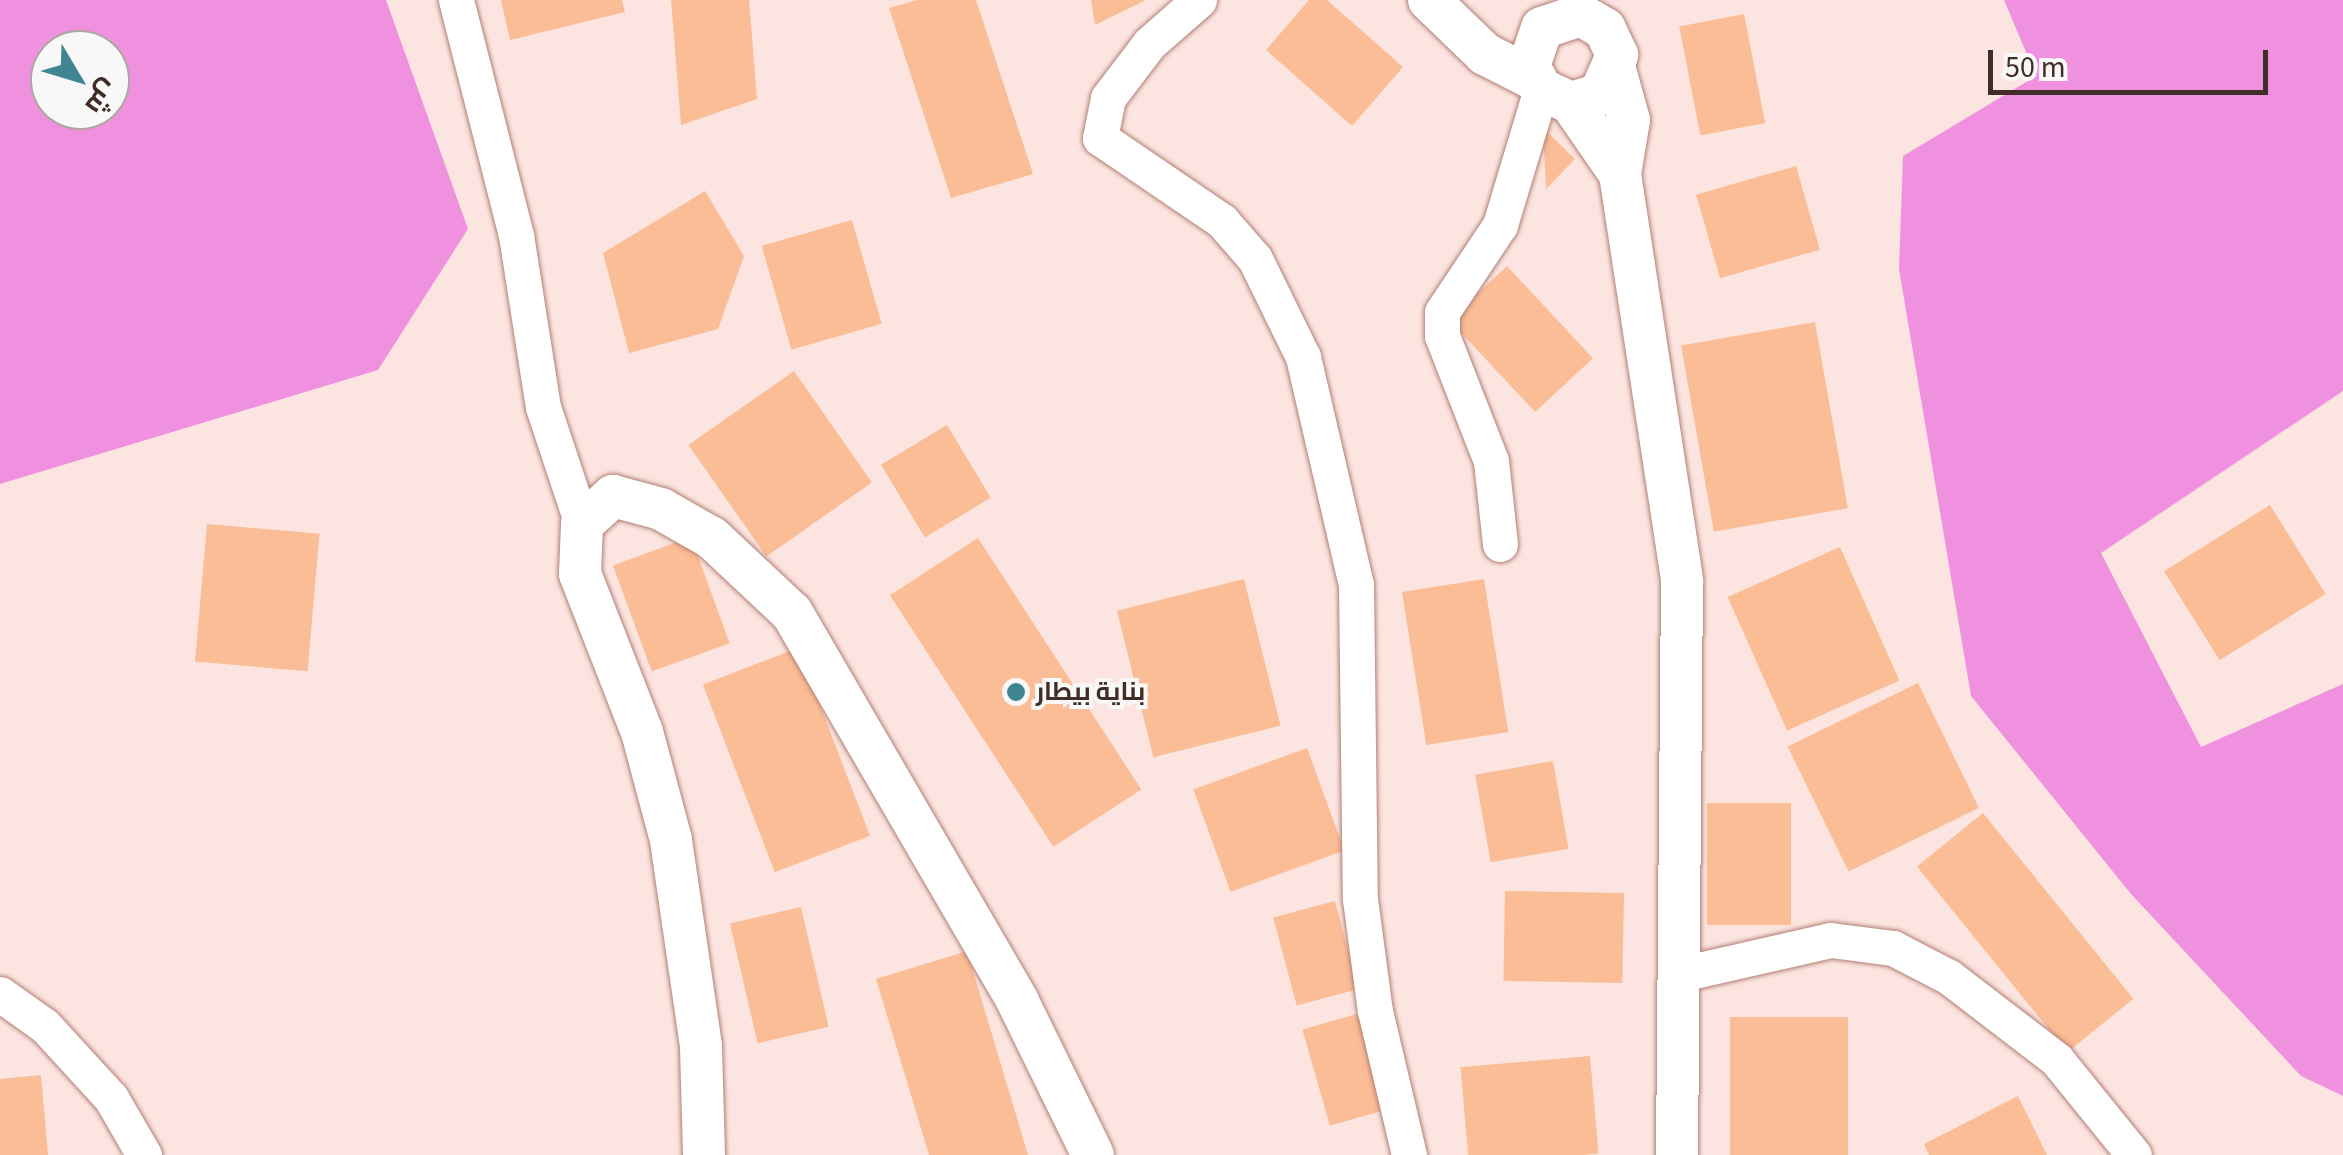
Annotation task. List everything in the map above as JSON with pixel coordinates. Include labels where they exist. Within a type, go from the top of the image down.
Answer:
[{"type":"street","points":[[456,0],[516,234],[543,407],[582,524],[580,574],[642,732],[671,840],[702,1046],[704,1155]]},
{"type":"street","points":[[1199,0],[1148,44],[1108,98],[1100,138],[1222,221],[1255,259],[1303,356],[1356,584],[1360,899],[1375,1011],[1409,1155]]},
{"type":"street","points":[[1429,0],[1460,28],[1571,47]]},
{"type":"street","points":[[1571,47],[1620,174],[1682,580],[1677,1155]]},
{"type":"street","points":[[1500,544],[1491,461],[1442,336],[1442,312],[1500,225],[1571,47]]},
{"type":"street","points":[[582,524],[613,496],[661,508],[712,538],[792,613],[1018,1002],[1093,1155]]},
{"type":"street","points":[[1680,974],[1832,940],[1893,948],[1949,977],[2034,1039],[2134,1155]]},
{"type":"street","points":[[0,994],[45,1026],[111,1098],[144,1155]]},
{"type":"shaded area","points":[[0,0],[386,0],[468,229],[378,370],[0,484]]},
{"type":"shaded area","points":[[2004,0],[2343,0],[2343,391],[2101,553],[2201,747],[2343,684],[2343,1096],[2301,1076],[2131,894],[1971,696],[1899,269],[1903,156],[2036,76]]},
{"type":"building","points":[[501,0],[622,0],[625,12],[510,40]]},
{"type":"building","points":[[671,0],[749,0],[757,99],[681,125]]},
{"type":"building","points":[[917,0],[976,0],[1033,174],[951,198],[889,8]]},
{"type":"building","points":[[1091,0],[1146,0],[1095,25]]},
{"type":"building","points":[[1309,0],[1327,0],[1403,67],[1352,126],[1266,50]]},
{"type":"building","points":[[1744,14],[1765,123],[1700,136],[1679,27]]},
{"type":"building","points":[[1543,128],[1575,159],[1546,189]]},
{"type":"building","points":[[1796,166],[1820,250],[1720,278],[1696,195]]},
{"type":"building","points":[[705,191],[744,256],[718,329],[629,353],[603,253]]},
{"type":"building","points":[[852,220],[882,324],[791,350],[762,246]]},
{"type":"building","points":[[1507,266],[1593,358],[1535,412],[1449,320]]},
{"type":"building","points":[[1815,322],[1848,508],[1714,532],[1681,346]]},
{"type":"building","points":[[794,371],[872,482],[766,556],[688,445]]},
{"type":"building","points":[[947,425],[991,498],[925,538],[881,465]]},
{"type":"building","points":[[2270,505],[2326,594],[2220,660],[2164,571]]},
{"type":"building","points":[[207,524],[320,534],[308,671],[195,661]]},
{"type":"building","points":[[691,537],[730,643],[652,672],[613,565]]},
{"type":"building","name":"بناية بيطار","points":[[978,538],[1141,790],[1053,847],[890,595]]},
{"type":"building","points":[[1840,547],[1899,680],[1787,730],[1728,597]]},
{"type":"building","points":[[1244,579],[1281,726],[1153,757],[1117,611]]},
{"type":"building","points":[[1484,579],[1508,732],[1426,745],[1402,592]]},
{"type":"building","points":[[798,648],[870,836],[775,872],[703,685]]},
{"type":"building","points":[[1918,683],[1979,808],[1849,871],[1788,747]]},
{"type":"building","points":[[1307,748],[1344,850],[1231,892],[1193,789]]},
{"type":"building","points":[[1553,761],[1568,849],[1491,862],[1475,775]]},
{"type":"building","points":[[1707,803],[1791,803],[1791,925],[1707,925]]},
{"type":"building","points":[[1983,813],[2133,999],[2067,1052],[1917,866]]},
{"type":"building","points":[[1505,891],[1624,893],[1622,983],[1503,981]]},
{"type":"building","points":[[1335,901],[1359,989],[1297,1005],[1273,918]]},
{"type":"building","points":[[801,907],[829,1027],[758,1043],[730,923]]},
{"type":"building","points":[[967,951],[1028,1155],[929,1155],[876,979]]},
{"type":"building","points":[[1360,1013],[1388,1109],[1330,1126],[1302,1030]]},
{"type":"building","points":[[1730,1017],[1848,1017],[1848,1155],[1730,1155]]},
{"type":"building","points":[[1590,1056],[1599,1154],[1468,1155],[1460,1067]]},
{"type":"building","points":[[41,1075],[48,1155],[0,1155],[0,1079]]},
{"type":"building","points":[[2018,1096],[2047,1155],[1929,1155],[1924,1144]]},
{"type":"place","name":"بناية بيطار","points":[[1016,692]]}]
